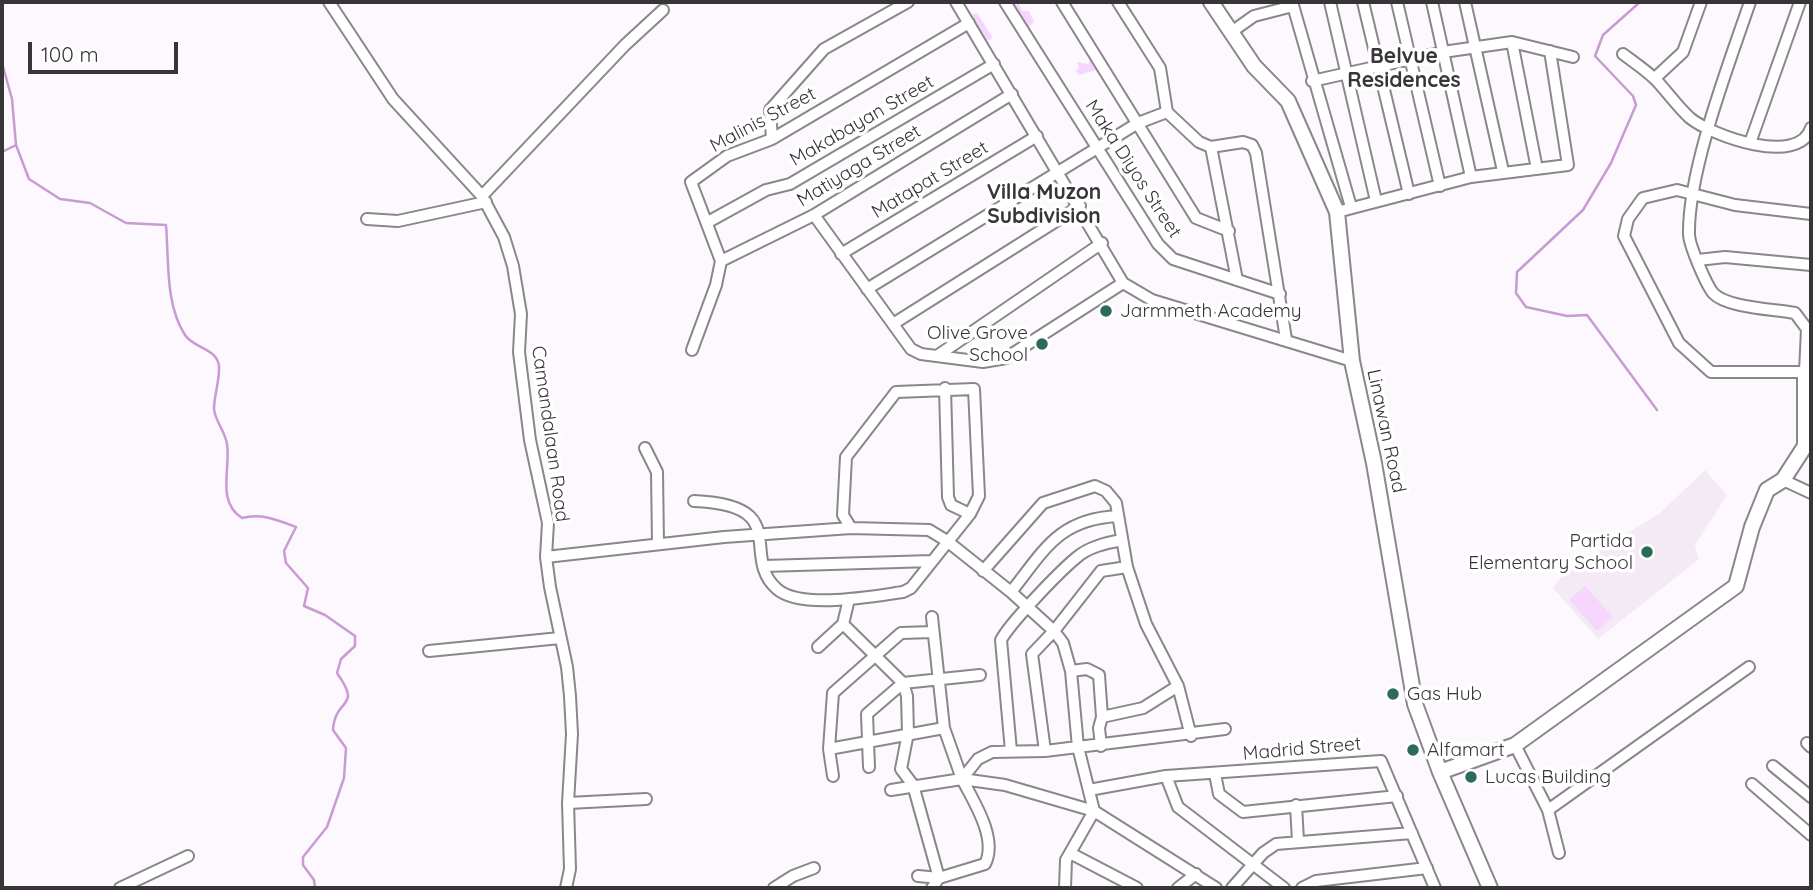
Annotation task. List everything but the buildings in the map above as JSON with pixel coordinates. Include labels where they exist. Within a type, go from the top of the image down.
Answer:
[{"type":"street","name":"Camandalaan Road","points":[[330,2],[393,99],[484,199],[504,237],[513,266],[520,314],[519,352],[530,440],[548,523],[547,557],[567,667],[572,734],[568,803],[570,869],[565,888]]},
{"type":"street","points":[[772,139],[770,110],[824,49],[908,2]]},
{"type":"street","points":[[956,2],[1124,283],[1152,300],[1352,361]]},
{"type":"street","name":"Maka Diyos Street","points":[[1005,2],[1158,244],[1172,259],[1280,294]]},
{"type":"street","points":[[1062,2],[1196,218],[1229,231]]},
{"type":"street","points":[[1118,2],[1160,68],[1167,111],[1199,142],[1210,146],[1243,142],[1252,145],[1256,153],[1286,339]]},
{"type":"street","name":"Linawan Road","points":[[1211,2],[1254,66],[1288,101],[1344,210],[1352,361],[1374,463],[1415,704],[1440,772],[1490,888]]},
{"type":"street","points":[[1330,2],[1376,201]]},
{"type":"street","points":[[1363,2],[1409,194]]},
{"type":"street","points":[[1397,2],[1440,186]]},
{"type":"street","points":[[1432,2],[1471,177]]},
{"type":"street","points":[[1465,2],[1503,171]]},
{"type":"street","points":[[1655,78],[1683,52],[1701,2]]},
{"type":"street","points":[[1440,772],[1515,745],[1736,586],[1752,527],[1767,490],[1783,480],[1805,446],[1807,329],[1795,313],[1731,303],[1714,293],[1689,236],[1693,194],[1709,128],[1750,2]]},
{"type":"street","points":[[1750,142],[1800,2]]},
{"type":"street","points":[[1230,33],[1254,16],[1292,4],[1344,210],[1471,177],[1568,164],[1550,51]]},
{"type":"street","points":[[367,219],[374,222],[398,221],[484,199],[616,55],[663,10]]},
{"type":"street","name":"Malinis Street","points":[[721,261],[691,182],[727,156],[772,139],[969,23]]},
{"type":"street","points":[[1312,81],[1443,52],[1512,42],[1573,57]]},
{"type":"street","points":[[1512,42],[1536,169]]},
{"type":"street","points":[[1623,54],[1655,78],[1691,119],[1709,128],[1750,142],[1789,148],[1801,144],[1811,128]]},
{"type":"street","name":"Makabayan Street","points":[[708,222],[766,190],[790,184],[994,64]]},
{"type":"street","name":"Matiyaga Street","points":[[721,261],[814,215],[1012,94]]},
{"type":"street","points":[[867,289],[1138,123],[1167,111]]},
{"type":"street","name":"Matapat Street","points":[[841,254],[1037,136]]},
{"type":"street","points":[[1210,146],[1237,280]]},
{"type":"street","points":[[1808,372],[1711,372],[1679,343],[1624,236],[1628,219],[1643,198],[1677,190],[1735,205],[1811,214]]},
{"type":"street","points":[[892,324],[1080,206]]},
{"type":"street","points":[[814,215],[911,349],[921,354],[983,362],[1006,358],[1124,283]]},
{"type":"street","points":[[937,356],[1102,243]]},
{"type":"street","points":[[1698,260],[1725,257],[1811,265]]},
{"type":"street","points":[[692,350],[716,285],[721,261]]},
{"type":"street","points":[[945,388],[948,497],[951,505],[970,514]]},
{"type":"street","points":[[694,501],[718,502],[736,508],[751,518],[761,534],[764,566],[769,579],[779,591],[796,598],[849,599],[903,592],[911,588],[970,514],[979,496],[974,389],[945,388],[896,392],[846,457],[843,515],[851,528]]},
{"type":"street","points":[[645,448],[657,472],[658,544]]},
{"type":"street","points":[[1783,480],[1811,493]]},
{"type":"street","points":[[983,571],[1043,503],[1095,486],[1106,492],[1116,503],[1127,567],[1146,624],[1178,686],[1191,736]]},
{"type":"street","points":[[1011,592],[1048,545],[1070,526],[1118,516]]},
{"type":"street","points":[[547,557],[761,534],[851,528],[929,530],[947,541],[968,561],[1011,592],[1054,631],[1069,655],[1078,747],[1094,811],[1070,853],[1063,876],[1065,888]]},
{"type":"street","points":[[1011,751],[1001,640],[1008,626],[1029,609],[1076,557],[1102,544],[1122,540]]},
{"type":"street","points":[[764,566],[932,561]]},
{"type":"street","points":[[1045,751],[1032,654],[1054,631],[1101,571],[1127,567]]},
{"type":"street","points":[[818,647],[843,624],[849,599]]},
{"type":"street","points":[[918,876],[936,883],[985,864],[989,856],[979,812],[962,779],[944,728],[932,617]]},
{"type":"street","points":[[843,624],[874,657],[903,682],[908,696],[908,733],[901,769],[914,785],[936,883]]},
{"type":"street","points":[[833,776],[829,749],[833,693],[901,633],[933,632]]},
{"type":"street","points":[[429,651],[560,638]]},
{"type":"street","points":[[1548,810],[1749,667]]},
{"type":"street","points":[[1072,671],[1087,669],[1099,675],[1101,746]]},
{"type":"street","points":[[869,767],[867,714],[903,682],[980,675]]},
{"type":"street","points":[[1102,716],[1143,708],[1178,686]]},
{"type":"street","points":[[829,749],[944,728]]},
{"type":"street","points":[[962,779],[978,759],[992,752],[1101,746],[1191,736],[1225,729]]},
{"type":"street","points":[[1515,745],[1548,810],[1559,853]]},
{"type":"street","name":"Madrid Street","points":[[1089,790],[1166,776],[1381,761],[1435,888]]},
{"type":"street","points":[[1773,766],[1811,796]]},
{"type":"street","points":[[1215,774],[1219,794],[1243,812],[1397,796]]},
{"type":"street","points":[[1166,776],[1178,807],[1284,888]]},
{"type":"street","points":[[891,790],[962,779],[1005,786],[1094,811],[1216,888]]},
{"type":"street","points":[[1752,784],[1811,835]]},
{"type":"street","points":[[568,803],[646,799]]},
{"type":"street","points":[[1296,806],[1298,841]]},
{"type":"street","points":[[1232,888],[1253,864],[1276,844],[1412,833]]},
{"type":"street","points":[[1070,853],[1137,888]]},
{"type":"street","points":[[120,888],[188,856]]},
{"type":"street","points":[[774,888],[793,876],[814,868]]},
{"type":"street","points":[[1302,888],[1317,881],[1427,868]]},
{"type":"street","points":[[1106,888],[1109,874]]},
{"type":"street","points":[[1178,888],[1196,874]]},
{"type":"shaded area","points":[[1019,4],[1022,11],[1029,11],[1034,22],[1021,35],[1003,5]]},
{"type":"shaded area","points":[[977,13],[993,38],[985,42],[970,16]]},
{"type":"shaded area","points":[[1093,53],[1097,60],[1097,73],[1096,70],[1079,75],[1076,71],[1079,67],[1077,62],[1088,64]]},
{"type":"shaded area","name":"Partida Elementary School","points":[[1705,470],[1727,495],[1695,545],[1699,559],[1598,639],[1553,588],[1563,574],[1660,513]]},
{"type":"shaded area","points":[[1585,586],[1613,617],[1597,631],[1569,600]]},
{"type":"waterway","points":[[1640,2],[1603,35],[1595,56],[1633,96],[1636,105],[1611,163],[1583,210],[1517,272],[1516,293],[1526,307],[1567,316],[1587,315],[1657,410]]},
{"type":"waterway","points":[[2,63],[12,99],[16,145],[29,179],[60,199],[90,203],[126,223],[166,225],[169,282],[174,310],[185,335],[214,355],[219,366],[214,409],[227,444],[226,484],[229,503],[242,518],[263,517],[296,527],[284,551],[286,563],[308,588],[304,606],[325,615],[355,636],[355,646],[341,659],[337,673],[348,693],[348,698],[335,719],[333,730],[346,748],[344,778],[327,827],[303,857],[303,865],[314,880],[315,888]]},
{"type":"waterway","points":[[2,152],[16,145]]},
{"type":"place","name":"Jarmmeth Academy","points":[[1106,311]]},
{"type":"place","name":"Olive Grove School","points":[[1042,344]]},
{"type":"place","name":"Partida Elementary School","points":[[1647,552]]},
{"type":"place","name":"Gas Hub","points":[[1393,694]]},
{"type":"place","name":"Alfamart","points":[[1413,750]]},
{"type":"place","name":"Lucas Building","points":[[1471,777]]},
{"type":"district","name":"Belvue Residences","points":[[1404,69]]},
{"type":"district","name":"Villa Muzon Subdivision","points":[[1044,205]]}]
